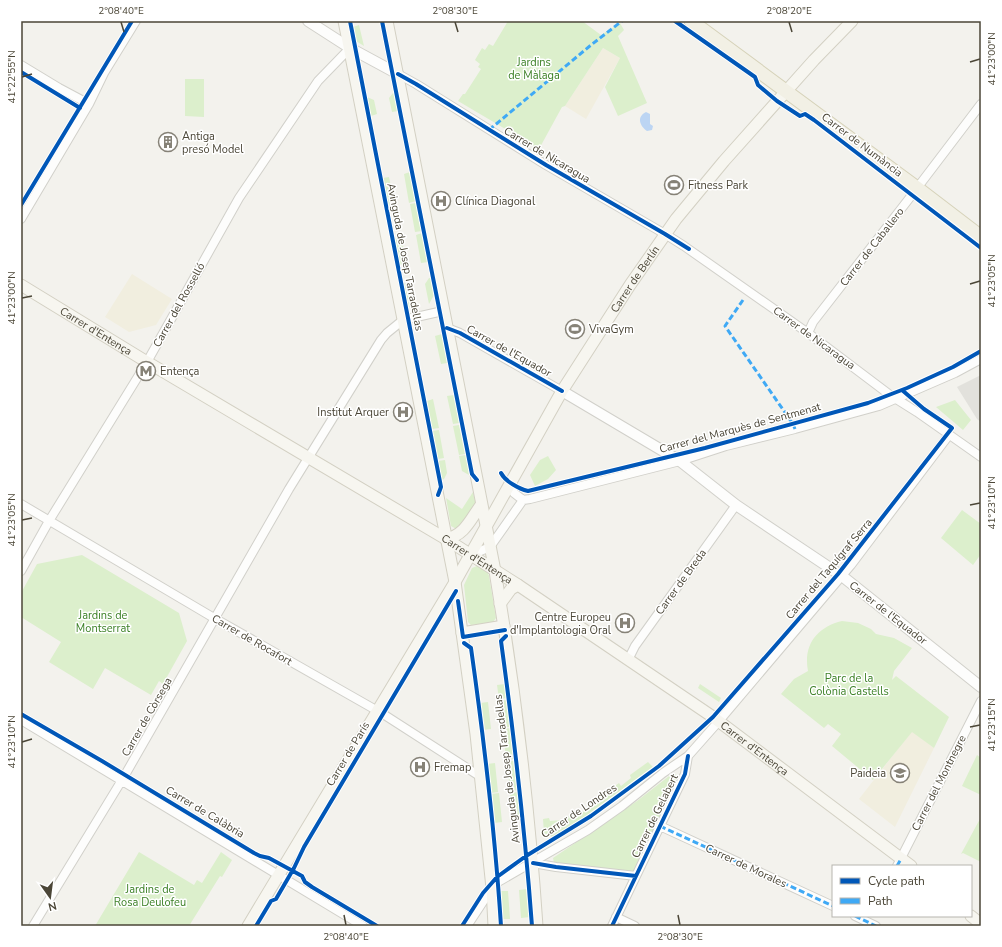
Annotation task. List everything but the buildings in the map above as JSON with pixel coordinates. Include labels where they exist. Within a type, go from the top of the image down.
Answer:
[{"type":"main road","name":"Avinguda de Josep Tarradellas","points":[[344,21],[455,582],[481,777],[492,888],[494,926]]},
{"type":"main road","name":"Avinguda de Josep Tarradellas","points":[[387,21],[495,571],[512,676],[529,818],[537,926]]},
{"type":"main road","name":"Carrer de Numància","points":[[691,21],[917,188],[981,238]]},
{"type":"main road","name":"Carrer de Berlín","points":[[486,528],[509,484],[562,391],[630,285],[666,234],[720,166],[786,90],[852,21]]},
{"type":"main road","name":"Carrer d'Entença","points":[[21,285],[147,362],[446,539],[518,585],[719,721],[899,862]]},
{"type":"main road","points":[[446,539],[454,538],[462,533],[481,505]]},
{"type":"main road","points":[[455,582],[486,528]]},
{"type":"main road","name":"Carrer de París","points":[[248,926],[455,582]]},
{"type":"main road","points":[[500,604],[511,589],[518,585]]},
{"type":"main road","points":[[462,633],[504,626]]},
{"type":"main road","points":[[972,917],[981,924]]},
{"type":"street","points":[[21,219],[89,104],[104,73],[136,21]]},
{"type":"street","points":[[308,21],[350,48],[398,74]]},
{"type":"street","name":"Carrer del Rosselló","points":[[21,571],[49,521],[147,362],[239,198],[318,81],[350,48]]},
{"type":"street","points":[[21,65],[89,104]]},
{"type":"street","name":"Carrer de Nicaragua","points":[[398,74],[546,165],[666,234],[808,333],[897,399],[981,457]]},
{"type":"street","name":"Carrer de Caballero","points":[[808,333],[813,322],[981,104]]},
{"type":"street","points":[[403,320],[443,311]]},
{"type":"street","name":"Carrer de Còrsega","points":[[33,926],[121,781],[307,457],[381,340],[403,320]]},
{"type":"street","name":"Carrer de l'Equador","points":[[447,328],[460,333],[562,391],[680,461],[736,505],[842,576],[981,687]]},
{"type":"street","name":"Carrer del Marquès de Sentmenat","points":[[523,500],[680,461],[726,446],[795,430],[879,406],[981,360]]},
{"type":"street","name":"Carrer del Taquígraf Serra","points":[[719,721],[842,576],[950,435]]},
{"type":"street","points":[[471,555],[490,547],[523,500],[514,493],[509,484]]},
{"type":"street","name":"Carrer de Rocafort","points":[[21,504],[214,618],[378,711],[481,777]]},
{"type":"street","name":"Carrer de Breda","points":[[628,660],[635,646],[736,505]]},
{"type":"street","name":"Carrer del Montnegre","points":[[899,862],[981,701]]},
{"type":"street","name":"Carrer de Calàbria","points":[[21,720],[363,926]]},
{"type":"street","name":"Carrer de Londres","points":[[467,926],[492,888],[502,879],[533,863],[588,830],[622,806],[663,772],[688,756],[719,721]]},
{"type":"street","name":"Carrer de Gelabert","points":[[612,926],[685,774],[688,756]]},
{"type":"street","name":"Carrer de Morales","points":[[660,826],[832,906]]},
{"type":"street","points":[[533,863],[636,876]]},
{"type":"street","points":[[616,917],[635,926]]},
{"type":"street","points":[[866,921],[876,926]]},
{"type":"shaded area","points":[[603,48],[620,58],[586,119],[565,106]]},
{"type":"shaded area","points":[[132,274],[172,299],[156,325],[129,332],[105,317]]},
{"type":"shaded area","points":[[981,375],[981,422],[977,419],[957,387]]},
{"type":"shaded area","name":"Paideia","points":[[912,731],[934,748],[895,827],[859,799]]},
{"type":"green space","name":"Jardins de Màlaga","points":[[508,21],[582,21],[601,35],[620,23],[624,30],[618,36],[647,103],[618,116],[605,87],[620,58],[603,48],[565,106],[562,107],[539,149],[458,101],[463,94],[465,94],[481,69],[478,67],[480,64],[475,60],[482,48],[485,50],[489,44],[493,46]]},
{"type":"green space","points":[[359,25],[364,46],[356,41],[353,27]]},
{"type":"green space","points":[[185,79],[204,79],[204,117],[185,116]]},
{"type":"green space","points":[[393,93],[398,111],[392,112],[389,98]]},
{"type":"green space","points":[[367,97],[374,100],[377,114],[371,116]]},
{"type":"green space","points":[[410,172],[416,201],[409,203],[404,174]]},
{"type":"green space","points":[[389,177],[395,205],[388,206],[383,178]]},
{"type":"green space","points":[[416,203],[422,231],[415,232],[410,204]]},
{"type":"green space","points":[[422,233],[428,262],[421,263],[416,235]]},
{"type":"green space","points":[[401,237],[406,264],[400,265],[395,238]]},
{"type":"green space","points":[[429,278],[431,278],[434,295],[429,304],[425,284]]},
{"type":"green space","points":[[405,283],[411,287],[415,309],[411,309],[408,306]]},
{"type":"green space","points":[[442,334],[447,363],[441,364],[435,336]]},
{"type":"green space","points":[[454,395],[459,423],[453,424],[447,396]]},
{"type":"green space","points":[[433,399],[439,428],[432,429],[427,401]]},
{"type":"green space","points":[[955,400],[971,420],[963,430],[936,407]]},
{"type":"green space","points":[[459,425],[465,454],[459,455],[453,426]]},
{"type":"green space","points":[[439,430],[444,458],[438,459],[432,431]]},
{"type":"green space","points":[[466,455],[469,475],[462,471],[459,456]]},
{"type":"green space","points":[[548,456],[556,470],[548,479],[535,486],[530,475],[540,460]]},
{"type":"green space","points":[[445,460],[447,473],[442,480],[438,461]]},
{"type":"green space","points":[[473,492],[476,506],[458,530],[451,526],[446,498],[462,509]]},
{"type":"green space","points":[[962,510],[981,524],[981,554],[973,565],[941,538]]},
{"type":"green space","name":"Jardins de Montserrat","points":[[82,555],[179,613],[187,641],[163,684],[159,681],[151,695],[105,668],[93,689],[49,662],[61,642],[21,617],[21,593],[37,564]]},
{"type":"green space","points":[[477,566],[488,573],[496,618],[493,622],[471,625],[468,622],[464,585],[472,568]]},
{"type":"green space","name":"Parc de la Colònia Castells","points":[[842,621],[858,623],[871,629],[876,634],[894,638],[912,648],[894,671],[892,680],[896,676],[949,717],[934,748],[912,732],[873,780],[832,746],[841,734],[828,724],[824,728],[781,694],[794,679],[808,671],[808,653],[814,638],[825,628]]},
{"type":"green space","points":[[505,684],[507,698],[499,699],[497,685]]},
{"type":"green space","points":[[700,684],[721,698],[719,702],[698,688]]},
{"type":"green space","points":[[507,700],[511,727],[503,727],[499,701]]},
{"type":"green space","points":[[488,702],[491,729],[483,730],[480,703]]},
{"type":"green space","points":[[511,728],[514,759],[506,760],[503,729]]},
{"type":"green space","points":[[977,755],[981,758],[981,795],[962,786]]},
{"type":"green space","points":[[507,761],[515,761],[518,790],[510,791]]},
{"type":"green space","points":[[648,762],[653,767],[590,813],[553,837],[544,833],[543,819],[549,818],[550,821],[563,820],[564,817],[571,816],[579,811],[582,813],[592,805],[591,803],[596,799],[598,801],[612,792],[611,789],[619,783],[621,786],[631,778],[630,775]]},
{"type":"green space","points":[[495,763],[498,792],[491,793],[487,764]]},
{"type":"green space","points":[[673,773],[676,774],[678,778],[633,872],[554,863],[553,858],[637,801]]},
{"type":"green space","points":[[518,792],[521,820],[513,821],[510,793]]},
{"type":"green space","points":[[499,793],[502,822],[494,823],[491,794]]},
{"type":"green space","points":[[981,817],[981,862],[963,853],[961,854]]},
{"type":"green space","name":"Jardins de Rosa Deulofeu","points":[[139,852],[194,885],[197,880],[202,883],[221,852],[232,860],[222,877],[220,876],[189,926],[95,926]]},
{"type":"green space","points":[[527,889],[530,917],[521,918],[519,890]]},
{"type":"green space","points":[[500,891],[508,891],[510,919],[502,919]]},
{"type":"water","points":[[646,112],[650,114],[650,124],[653,126],[652,130],[647,131],[642,127],[640,122],[641,116]]},
{"type":"marked path","points":[[489,130],[622,21]]},
{"type":"marked path","points":[[743,300],[725,326],[795,429]]},
{"type":"marked path","points":[[660,826],[832,906]]},
{"type":"marked path","points":[[898,865],[901,859]]},
{"type":"marked path","points":[[857,917],[876,926]]},
{"type":"cycle path","points":[[21,205],[132,21]]},
{"type":"cycle path","points":[[350,21],[441,487],[438,495]]},
{"type":"cycle path","points":[[382,21],[472,474],[477,480]]},
{"type":"cycle path","points":[[675,21],[755,77],[758,85],[777,101],[800,116],[805,114],[814,120],[981,248]]},
{"type":"cycle path","points":[[21,72],[80,108]]},
{"type":"cycle path","points":[[398,74],[546,165],[689,249]]},
{"type":"cycle path","points":[[447,328],[460,333],[562,391]]},
{"type":"cycle path","points":[[501,473],[513,484],[528,491],[705,448],[868,403],[907,388],[953,367],[981,351]]},
{"type":"cycle path","points":[[462,926],[483,893],[497,877],[526,856],[591,816],[659,766],[713,717],[838,574],[952,428],[924,409],[902,390]]},
{"type":"cycle path","points":[[256,926],[271,901],[276,899],[304,847],[456,591]]},
{"type":"cycle path","points":[[458,601],[463,637],[505,630]]},
{"type":"cycle path","points":[[506,636],[501,641],[519,784],[532,926]]},
{"type":"cycle path","points":[[464,643],[471,648],[489,787],[501,926]]},
{"type":"cycle path","points":[[21,714],[254,853],[269,858],[302,876],[305,882],[312,887],[377,926]]},
{"type":"cycle path","points":[[612,926],[685,774],[688,756]]},
{"type":"cycle path","points":[[533,863],[636,876]]},
{"type":"place","name":"Antiga presó Model","points":[[168,142]]},
{"type":"place","name":"Fitness Park","points":[[674,185]]},
{"type":"place","name":"Clínica Diagonal","points":[[441,201]]},
{"type":"place","name":"VivaGym","points":[[575,329]]},
{"type":"place","name":"Entença","points":[[146,371]]},
{"type":"place","name":"Institut Arquer","points":[[403,412]]},
{"type":"place","name":"Centre Europeu d'Implantologia Oral","points":[[625,623]]},
{"type":"place","name":"Fremap","points":[[420,767]]},
{"type":"place","name":"Paideia","points":[[900,773]]}]
